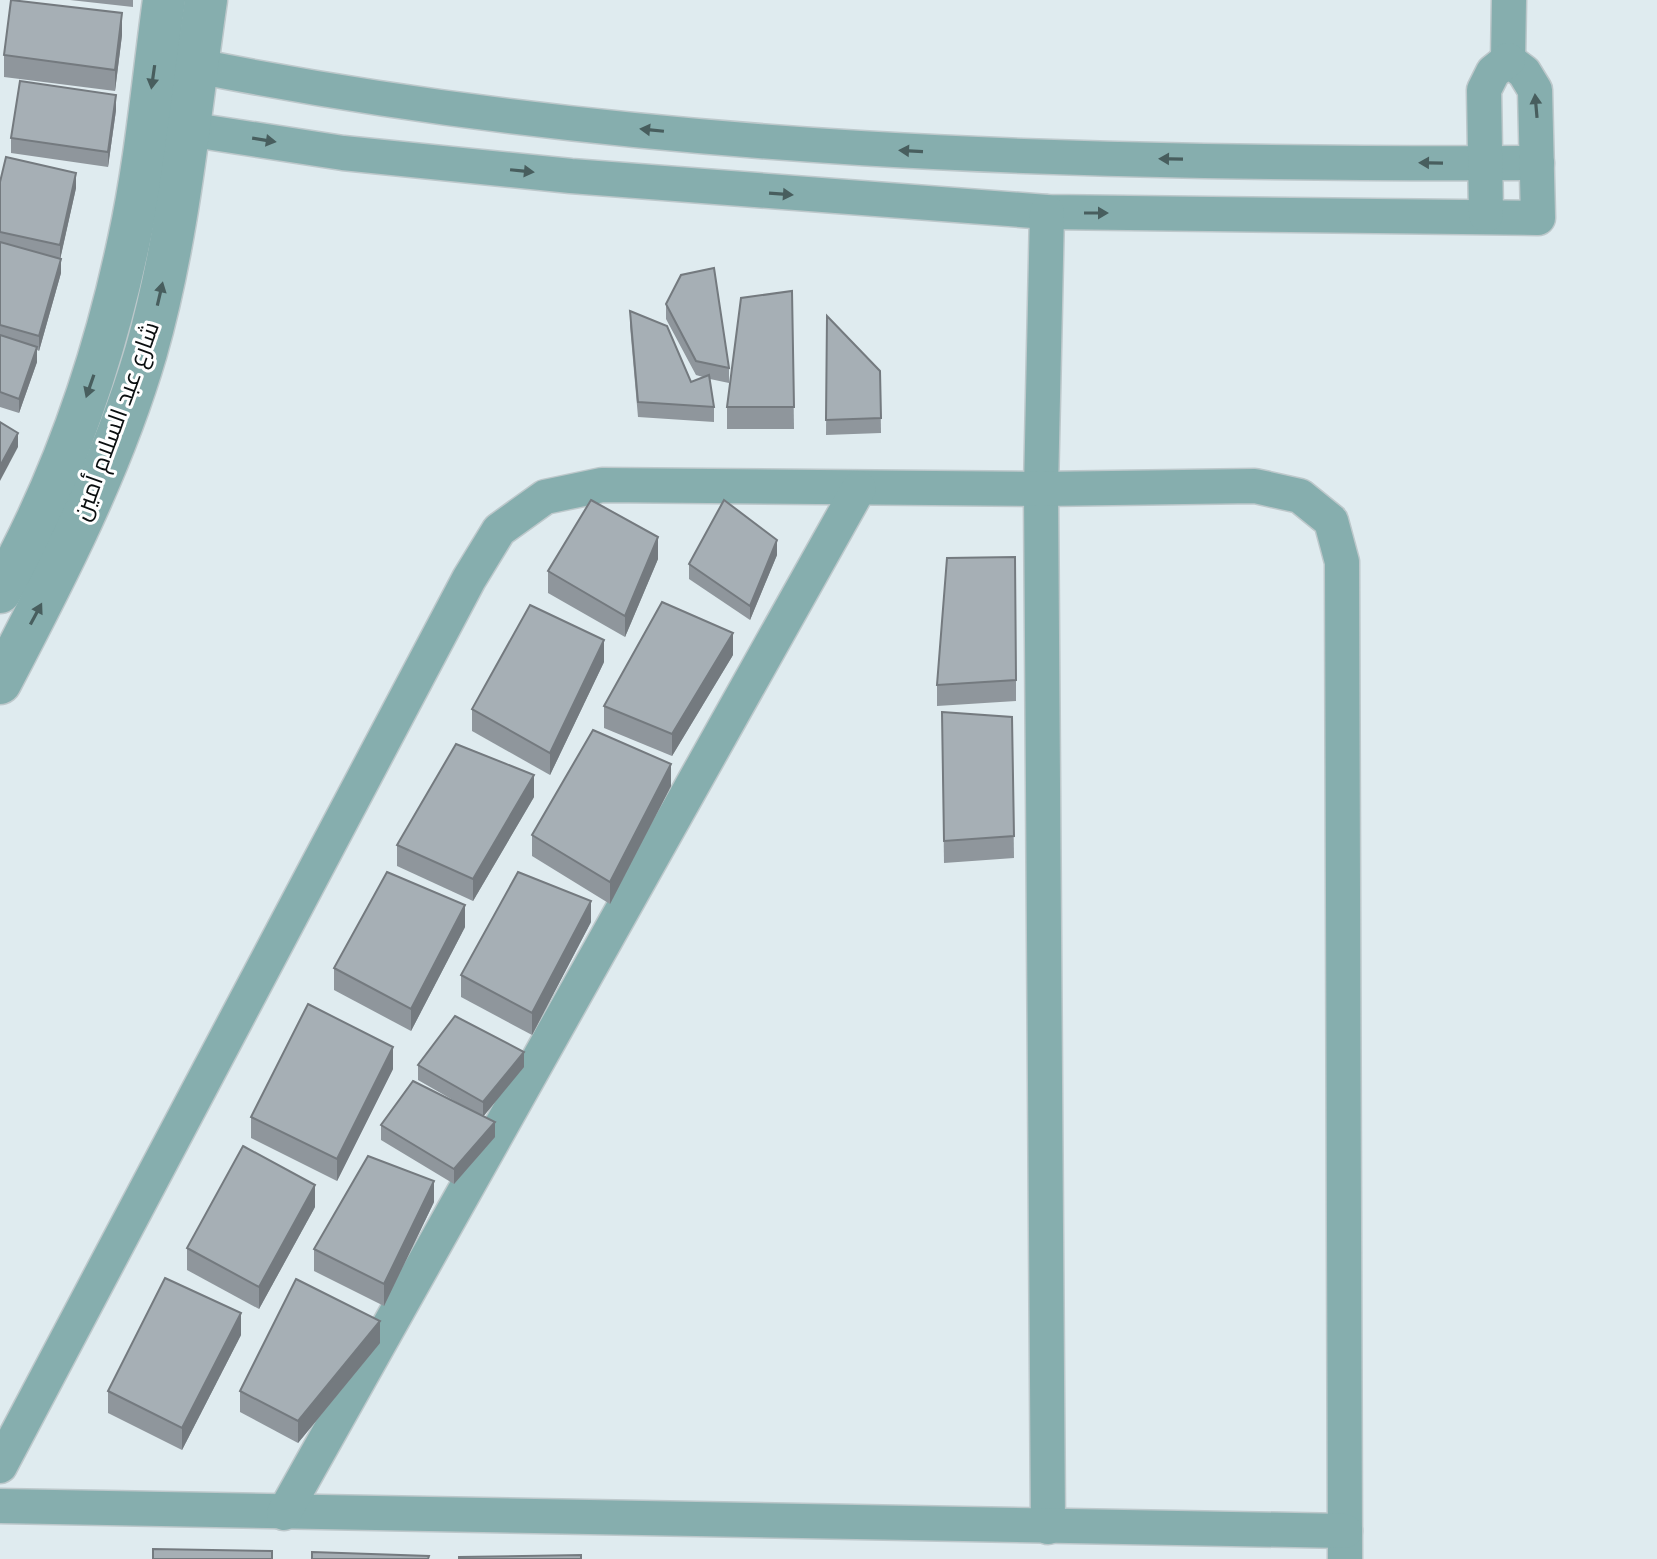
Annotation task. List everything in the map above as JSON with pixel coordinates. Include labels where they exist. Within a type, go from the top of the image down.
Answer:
[{"type":"street","name":"شارع عبد السلام أمين","points":[[0,592],[26,545],[70,446],[105,343],[130,238],[164,0]]},
{"type":"street","name":"شارع عبد السلام أمين","points":[[0,683],[74,537],[108,459],[146,352],[172,242],[206,0]]},
{"type":"street","points":[[1508,60],[1509,0]]},
{"type":"street","points":[[187,129],[343,153],[571,176],[1047,212],[1538,218],[1535,90],[1524,72],[1508,60]]},
{"type":"street","points":[[1486,215],[1484,90],[1493,72],[1508,60]]},
{"type":"street","points":[[197,66],[399,100],[793,144],[1013,156],[1537,163]]},
{"type":"street","points":[[1047,212],[1041,489],[1048,1527]]},
{"type":"street","points":[[0,1466],[462,593],[499,530],[545,497],[602,485],[1041,489],[1255,486],[1300,496],[1331,521],[1342,562],[1345,1545],[1048,1527],[0,1506]]},
{"type":"street","points":[[284,1513],[859,488]]},
{"type":"building","points":[[11,0],[122,13],[115,70],[4,55]]},
{"type":"building","points":[[20,81],[116,95],[108,152],[11,138]]},
{"type":"building","points":[[6,157],[76,173],[60,245],[0,232],[0,182]]},
{"type":"building","points":[[0,242],[61,259],[39,336],[0,325]]},
{"type":"building","points":[[714,268],[729,368],[696,361],[666,304],[681,275]]},
{"type":"building","points":[[792,291],[794,407],[727,407],[741,298]]},
{"type":"building","points":[[630,311],[667,326],[691,382],[709,375],[714,407],[638,402]]},
{"type":"building","points":[[827,316],[880,371],[881,418],[826,420]]},
{"type":"building","points":[[0,335],[37,347],[19,399],[0,392]]},
{"type":"building","points":[[0,422],[18,433],[0,466]]},
{"type":"building","points":[[591,500],[658,537],[625,616],[548,571]]},
{"type":"building","points":[[724,500],[777,540],[750,606],[689,564]]},
{"type":"building","points":[[1015,557],[1016,680],[937,685],[947,558]]},
{"type":"building","points":[[662,602],[733,633],[672,734],[604,706]]},
{"type":"building","points":[[530,605],[604,640],[550,753],[472,709]]},
{"type":"building","points":[[942,712],[1012,717],[1014,836],[944,841]]},
{"type":"building","points":[[593,730],[671,764],[610,882],[532,835]]},
{"type":"building","points":[[456,744],[534,775],[473,879],[397,845]]},
{"type":"building","points":[[387,872],[465,905],[411,1009],[334,968]]},
{"type":"building","points":[[518,872],[591,901],[532,1013],[461,975]]},
{"type":"building","points":[[308,1004],[393,1047],[337,1159],[251,1117]]},
{"type":"building","points":[[455,1016],[524,1052],[483,1102],[418,1065]]},
{"type":"building","points":[[413,1081],[495,1122],[454,1169],[381,1125]]},
{"type":"building","points":[[243,1146],[315,1185],[259,1287],[187,1248]]},
{"type":"building","points":[[368,1156],[434,1181],[384,1284],[314,1249]]},
{"type":"building","points":[[165,1278],[241,1313],[182,1428],[108,1391]]},
{"type":"building","points":[[296,1279],[380,1321],[298,1421],[240,1391]]},
{"type":"building","points":[[153,1549],[272,1551],[272,1559],[153,1559]]},
{"type":"building","points":[[312,1552],[429,1556],[428,1559],[312,1559]]},
{"type":"building","points":[[581,1555],[581,1559],[459,1559],[459,1557]]}]
